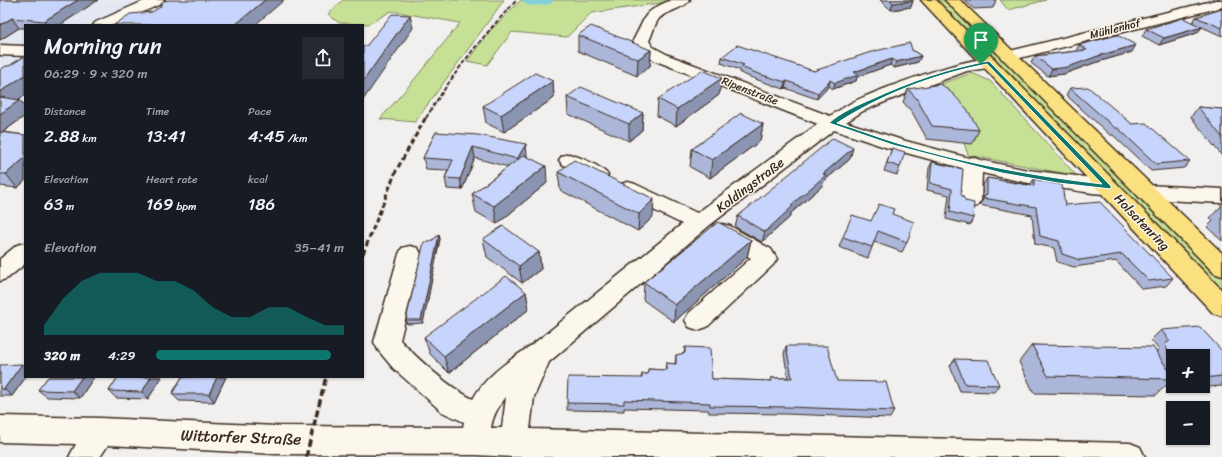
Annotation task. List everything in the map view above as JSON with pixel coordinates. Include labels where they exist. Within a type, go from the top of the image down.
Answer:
[{"type":"main road","name":"Holsatenring","points":[[928,0],[1222,306]]},
{"type":"main road","name":"Holsatenring","points":[[952,0],[1222,267]]},
{"type":"street","points":[[103,24],[158,0]]},
{"type":"street","name":"Ripenstraße","points":[[683,0],[667,7],[652,17],[641,41],[647,50],[662,58],[832,123]]},
{"type":"street","name":"Mühlenhof","points":[[1008,56],[1222,3]]},
{"type":"street","points":[[0,50],[23,62]]},
{"type":"street","name":"Koldingstraße","points":[[477,428],[488,398],[507,377],[538,355],[700,222],[832,123],[857,107],[886,95],[964,68],[989,63]]},
{"type":"street","points":[[832,123],[895,144],[972,164],[1058,181],[1108,187]]},
{"type":"street","points":[[569,160],[700,222],[763,255],[765,259],[698,320]]},
{"type":"street","points":[[970,201],[972,164]]},
{"type":"street","points":[[1146,192],[1222,196]]},
{"type":"street","points":[[410,254],[387,342],[402,360],[452,403],[477,428]]},
{"type":"street","name":"Koldingstraße","points":[[526,448],[520,397],[538,355]]},
{"type":"street","name":"Wittorfer Straße","points":[[0,429],[100,431],[276,440],[477,428],[526,448],[1130,457]]},
{"type":"street","points":[[84,457],[100,431]]},
{"type":"shaded area","points":[[0,0],[145,0],[90,24],[24,24],[24,57],[0,69]]},
{"type":"green space","points":[[343,0],[504,0],[415,122],[380,119],[460,23],[391,11],[369,24],[339,23],[328,14]]},
{"type":"green space","points":[[521,0],[682,0],[591,13],[567,37],[512,32],[487,65],[467,61],[491,30]]},
{"type":"green space","points":[[935,0],[948,0],[1222,274],[1222,295]]},
{"type":"green space","points":[[1000,0],[1046,0],[1008,10]]},
{"type":"green space","points":[[972,73],[990,81],[1077,176],[968,155],[964,143],[926,89]]},
{"type":"building","points":[[0,0],[78,0],[44,21],[12,18],[0,25]]},
{"type":"building","points":[[265,0],[236,24],[115,24],[130,14],[152,12],[160,7],[163,1]]},
{"type":"building","points":[[890,0],[913,0],[913,1],[893,3]]},
{"type":"building","points":[[1222,9],[1222,28],[1196,17]]},
{"type":"building","points":[[392,14],[410,15],[364,80],[364,46],[367,45]]},
{"type":"building","points":[[1183,18],[1202,27],[1164,38],[1146,29]]},
{"type":"building","points":[[591,26],[651,50],[638,59],[578,35]]},
{"type":"building","points":[[1117,35],[1136,45],[1098,56],[1068,67],[1052,69],[1035,56],[1087,50],[1079,45]]},
{"type":"building","points":[[910,43],[912,50],[921,56],[896,62],[892,59],[854,72],[858,75],[835,83],[830,80],[818,93],[787,81],[785,82],[756,73],[741,67],[744,65],[722,57],[737,45],[814,71],[871,52]]},
{"type":"building","points":[[24,57],[24,76],[0,92],[0,70],[6,66],[9,66]]},
{"type":"building","points":[[702,70],[722,78],[677,109],[658,99]]},
{"type":"building","points":[[535,73],[553,81],[501,115],[483,106]]},
{"type":"building","points":[[941,84],[967,109],[979,130],[932,126],[917,99],[908,89]]},
{"type":"building","points":[[581,87],[643,113],[629,124],[567,97]]},
{"type":"building","points":[[1088,87],[1132,124],[1146,123],[1190,161],[1156,164],[1118,128],[1115,128],[1070,88]]},
{"type":"building","points":[[0,97],[20,100],[0,114]]},
{"type":"building","points":[[1198,107],[1222,109],[1222,137]]},
{"type":"building","points":[[741,113],[763,124],[712,160],[692,149]]},
{"type":"building","points":[[0,132],[24,135],[24,159],[6,174],[0,174]]},
{"type":"building","points":[[436,132],[478,135],[526,144],[517,159],[473,147],[460,179],[445,178],[453,160],[423,158]]},
{"type":"building","points":[[833,138],[853,148],[823,174],[826,175],[791,205],[793,206],[765,232],[738,216]]},
{"type":"building","points":[[892,148],[905,152],[900,167],[887,163]]},
{"type":"building","points":[[524,155],[546,166],[494,206],[472,194]]},
{"type":"building","points":[[574,160],[654,199],[639,214],[558,172]]},
{"type":"building","points":[[932,162],[963,169],[961,194],[966,201],[974,203],[973,218],[950,212],[952,189],[930,183]]},
{"type":"building","points":[[987,178],[1034,186],[1034,179],[1062,185],[1065,205],[1100,202],[1173,278],[1149,281],[1122,254],[1080,260],[1062,254],[1059,241],[1040,236],[1036,207],[983,198],[987,194]]},
{"type":"building","points":[[879,204],[894,209],[892,214],[914,222],[907,242],[878,231],[872,247],[843,237],[852,215],[871,221]]},
{"type":"building","points":[[718,222],[751,240],[675,305],[644,282]]},
{"type":"building","points":[[503,226],[539,252],[519,266],[483,239]]},
{"type":"building","points":[[439,235],[421,320],[406,320],[424,242],[430,242]]},
{"type":"building","points":[[506,276],[526,292],[444,356],[424,337]]},
{"type":"building","points":[[1200,327],[1222,351],[1222,376],[1210,377],[1210,349],[1167,349],[1165,344],[1170,341],[1161,330]]},
{"type":"building","points":[[1032,345],[1153,347],[1166,366],[1166,379],[1048,376]]},
{"type":"building","points":[[786,346],[827,346],[837,381],[886,382],[894,411],[710,406],[710,403],[624,400],[624,404],[567,403],[568,377],[642,378],[642,374],[648,374],[648,369],[666,370],[666,363],[676,364],[676,355],[685,353],[685,347],[710,348],[712,379],[772,381],[771,378],[792,378]]},
{"type":"building","points":[[955,359],[988,360],[999,385],[965,384]]},
{"type":"building","points":[[22,364],[4,389],[0,389],[0,365]]},
{"type":"building","points":[[47,378],[81,378],[72,391],[38,390]]},
{"type":"building","points":[[117,378],[150,378],[142,392],[109,391]]},
{"type":"building","points":[[181,378],[217,378],[209,394],[172,394]]},
{"type":"waterway","points":[[532,0],[544,0]]},
{"type":"railway","points":[[426,118],[446,86],[468,56],[517,0]]},
{"type":"railway","points":[[364,251],[396,171],[426,117]]},
{"type":"railway","points":[[306,457],[326,378]]},
{"type":"route","points":[[989,63],[1108,187],[1058,181],[1002,171],[895,144],[832,123],[857,107],[886,95],[924,80],[981,64],[989,63]]}]
